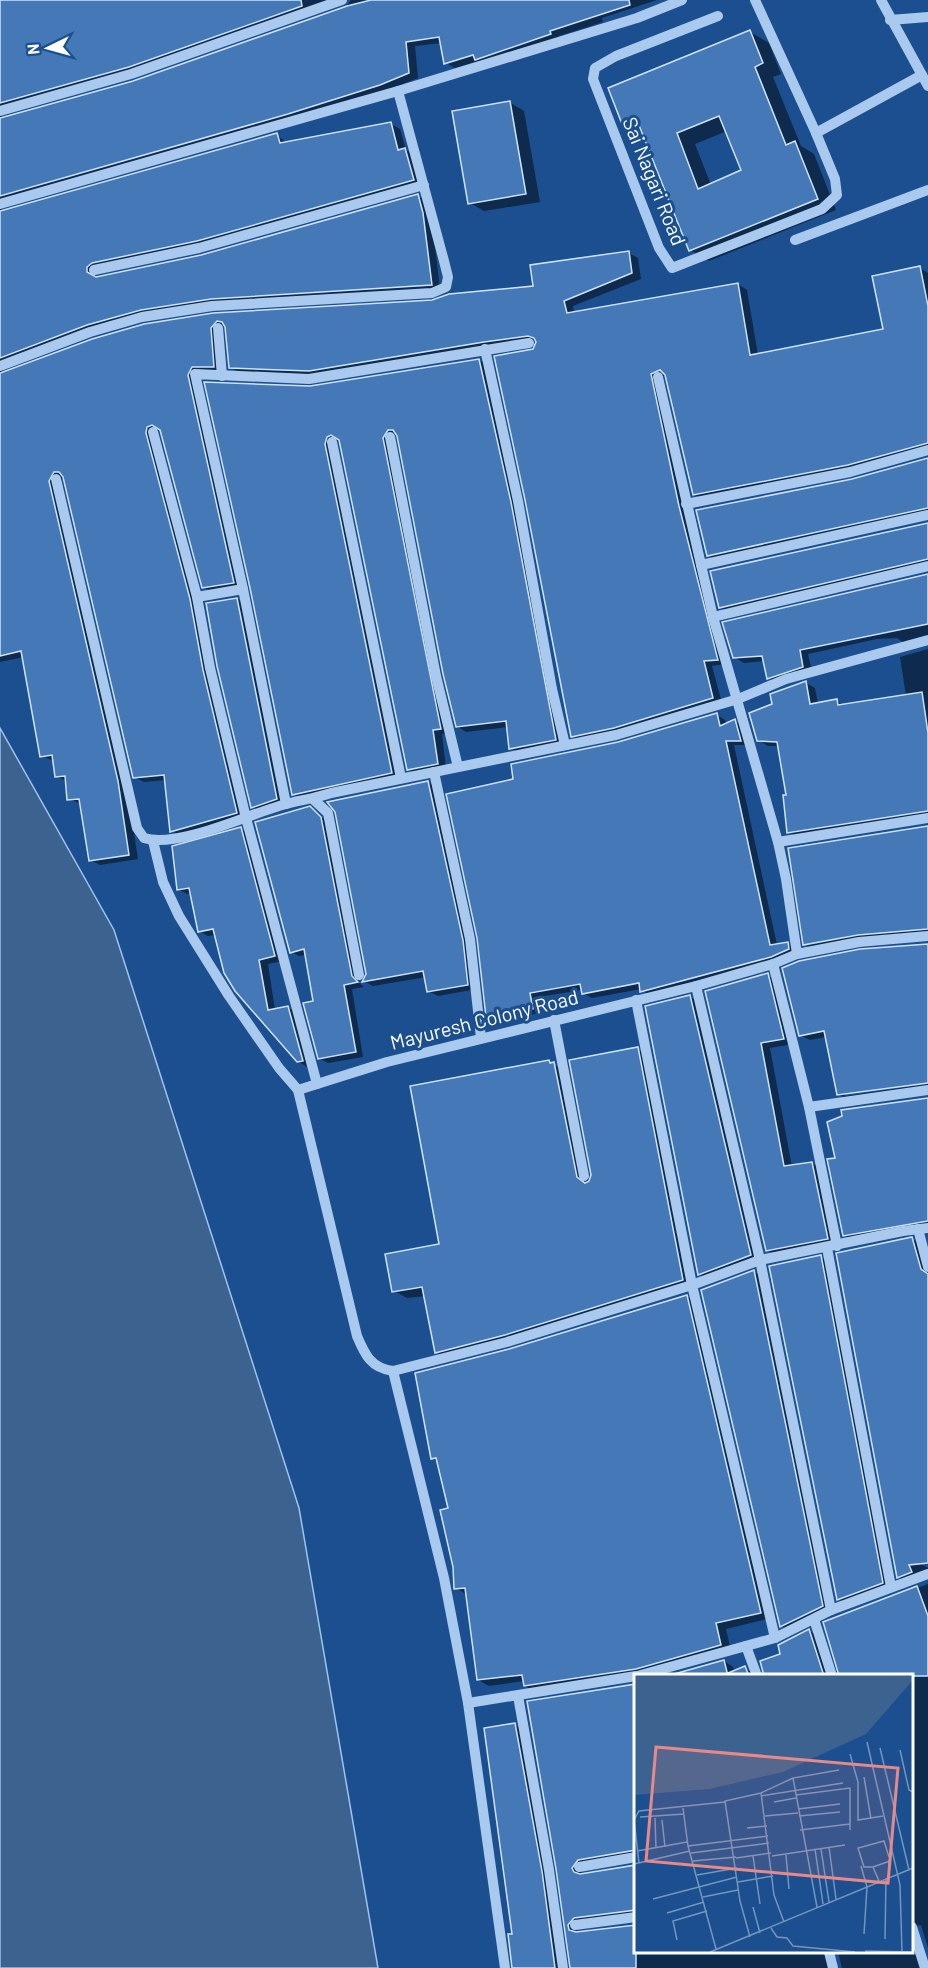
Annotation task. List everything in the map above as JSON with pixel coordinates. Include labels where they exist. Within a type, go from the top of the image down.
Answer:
[{"type":"street","points":[[0,111],[131,74],[342,0]]},
{"type":"street","points":[[0,204],[398,91],[637,18],[682,0]]},
{"type":"street","name":"Sai Nagari Road","points":[[718,16],[616,56],[595,68],[593,79],[659,248],[672,268],[822,209],[837,195],[835,179],[755,0]]},
{"type":"street","points":[[881,0],[928,86]]},
{"type":"street","points":[[890,20],[928,17]]},
{"type":"street","points":[[816,134],[922,75]]},
{"type":"street","points":[[0,366],[90,332],[142,317],[212,306],[432,293],[446,287],[448,277],[398,91]]},
{"type":"street","points":[[94,270],[199,248],[424,184]]},
{"type":"street","points":[[795,240],[928,190]]},
{"type":"street","points":[[218,328],[222,376]]},
{"type":"street","points":[[286,804],[243,589],[195,374],[309,379],[485,348],[529,343]]},
{"type":"street","points":[[485,348],[518,501],[552,689],[566,745]]},
{"type":"street","points":[[658,377],[713,617],[778,842],[797,954]]},
{"type":"street","points":[[153,432],[196,597],[210,668],[246,818],[317,1084]]},
{"type":"street","points":[[390,437],[436,676],[458,767]]},
{"type":"street","points":[[332,442],[401,778]]},
{"type":"street","points":[[686,504],[850,472],[928,450]]},
{"type":"street","points":[[56,479],[137,828],[144,838],[153,841],[209,830],[286,804],[401,778],[616,735],[738,699],[786,679],[928,640]]},
{"type":"street","points":[[701,566],[928,515]]},
{"type":"street","points":[[713,617],[928,566]]},
{"type":"street","points":[[196,597],[243,589]]},
{"type":"street","points":[[434,772],[470,939],[481,1038]]},
{"type":"street","points":[[314,799],[328,813],[359,975]]},
{"type":"street","points":[[778,842],[928,818]]},
{"type":"street","points":[[153,841],[163,882],[179,916],[279,1068],[298,1090],[357,1336],[366,1357],[381,1369],[393,1371],[507,1341],[692,1285],[760,1260],[923,1229],[928,1267]]},
{"type":"street","name":"Mayuresh Colony Road","points":[[298,1090],[387,1062],[696,986],[773,964],[797,954],[859,942],[928,936]]},
{"type":"street","points":[[773,964],[809,1107],[891,1587]]},
{"type":"street","points":[[696,986],[760,1260],[831,1610]]},
{"type":"street","points":[[636,1000],[692,1285],[775,1638]]},
{"type":"street","points":[[554,1020],[584,1176]]},
{"type":"street","points":[[809,1107],[928,1090]]},
{"type":"street","points":[[393,1371],[444,1578],[468,1703],[505,1968]]},
{"type":"street","points":[[643,1674],[775,1638],[831,1610],[928,1574]]},
{"type":"street","points":[[814,1619],[831,1674]]},
{"type":"street","points":[[746,1646],[756,1674]]},
{"type":"street","points":[[468,1703],[634,1676]]},
{"type":"street","points":[[518,1696],[549,1870],[563,1968]]},
{"type":"street","points":[[579,1867],[634,1857]]},
{"type":"street","points":[[575,1925],[634,1917]]},
{"type":"street","points":[[913,1930],[925,1968]]},
{"type":"street","points":[[829,1953],[833,1968]]},
{"type":"water","points":[[0,728],[114,930],[299,1508],[378,1968],[0,1968]]},
{"type":"building","points":[[0,0],[301,0],[302,6],[129,67],[0,103]]},
{"type":"building","points":[[371,0],[629,0],[630,5],[550,31],[551,34],[475,60],[473,55],[444,64],[439,37],[406,42],[409,73],[380,85],[288,114],[0,196],[0,118],[133,81],[347,6]]},
{"type":"building","points":[[750,30],[763,63],[755,67],[786,145],[795,141],[818,199],[689,251],[636,118],[622,124],[608,88]],"holes":[[[719,116],[741,170],[698,189],[677,133]]]},
{"type":"building","points":[[510,101],[526,194],[468,204],[452,111]]},
{"type":"building","points":[[391,122],[398,150],[405,148],[414,180],[197,241],[92,263],[87,267],[87,272],[96,277],[201,255],[418,194],[423,213],[432,285],[211,299],[141,310],[87,325],[0,358],[0,211],[277,133],[280,143]]},
{"type":"building","points":[[629,251],[632,273],[564,301],[567,313],[738,283],[750,355],[883,329],[872,276],[920,266],[928,306],[928,443],[848,465],[693,495],[665,375],[660,370],[651,374],[679,506],[718,660],[704,661],[713,698],[614,728],[571,737],[525,500],[494,356],[533,349],[536,342],[534,338],[528,336],[484,342],[309,371],[229,368],[225,327],[222,322],[217,321],[211,328],[214,367],[192,367],[188,375],[234,583],[202,588],[160,430],[152,425],[147,427],[146,433],[190,599],[203,670],[237,813],[170,832],[164,775],[133,778],[63,477],[59,472],[54,472],[49,481],[118,781],[129,855],[89,861],[79,799],[67,800],[65,776],[55,777],[52,755],[40,757],[21,651],[0,656],[0,373],[92,339],[144,324],[213,313],[432,300],[449,294],[533,286],[530,265]]},
{"type":"building","points":[[479,359],[511,502],[556,740],[509,749],[506,721],[456,727],[443,674],[397,436],[393,430],[388,430],[383,438],[441,729],[433,730],[438,764],[407,770],[339,440],[331,435],[327,437],[325,444],[392,773],[292,795],[250,588],[204,382],[310,386]]},
{"type":"building","points":[[928,458],[928,508],[707,556],[696,510],[852,479]]},
{"type":"building","points":[[928,523],[928,559],[719,608],[710,571]]},
{"type":"building","points":[[928,574],[928,624],[800,650],[803,667],[767,679],[762,656],[733,658],[722,622]]},
{"type":"building","points":[[237,598],[277,799],[251,808],[217,666],[206,603]]},
{"type":"building","points":[[806,681],[810,704],[837,699],[838,705],[922,692],[928,733],[928,811],[787,833],[783,795],[786,795],[777,742],[757,741],[749,713],[772,704],[770,694]]},
{"type":"building","points":[[717,713],[720,726],[735,719],[741,741],[726,741],[770,945],[788,942],[789,949],[771,957],[640,992],[639,983],[582,994],[580,984],[530,993],[533,1009],[486,1017],[477,938],[446,794],[513,779],[511,764],[618,742]]},
{"type":"building","points":[[428,781],[463,940],[468,985],[427,992],[423,971],[362,982],[366,974],[335,812],[327,802]]},
{"type":"building","points":[[310,806],[321,817],[352,976],[358,982],[344,985],[356,1052],[318,1059],[303,1003],[313,1001],[304,949],[290,953],[255,822]]},
{"type":"building","points":[[928,826],[928,929],[858,935],[803,945],[788,848]]},
{"type":"building","points":[[241,827],[275,956],[259,960],[268,1010],[288,1006],[303,1061],[297,1062],[235,991],[224,973],[213,929],[198,932],[189,888],[177,890],[172,846]]},
{"type":"building","points":[[928,944],[928,1083],[837,1095],[824,1031],[799,1036],[782,968],[799,961],[860,949]]},
{"type":"building","points":[[768,973],[784,1039],[761,1043],[784,1166],[812,1162],[828,1239],[766,1251],[705,991]]},
{"type":"building","points":[[690,995],[751,1255],[698,1275],[645,1006]]},
{"type":"building","points":[[638,1047],[683,1280],[505,1335],[435,1353],[422,1287],[392,1292],[385,1254],[439,1244],[410,1086],[549,1060],[550,1063],[554,1062],[577,1177],[585,1183],[589,1181],[591,1175],[569,1060]]},
{"type":"building","points":[[928,1098],[928,1221],[843,1236],[827,1159],[835,1158],[827,1122],[842,1116],[841,1110]]},
{"type":"building","points":[[912,1237],[921,1269],[928,1274],[928,1563],[909,1565],[912,1572],[897,1578],[836,1253]]},
{"type":"building","points":[[821,1255],[883,1583],[837,1600],[769,1266]]},
{"type":"building","points":[[754,1270],[823,1606],[780,1627],[701,1290]]},
{"type":"building","points":[[687,1295],[761,1613],[716,1623],[721,1645],[636,1669],[524,1686],[522,1675],[477,1680],[465,1588],[454,1589],[453,1567],[440,1510],[448,1508],[436,1458],[431,1459],[415,1373],[509,1349]]},
{"type":"building","points":[[917,1586],[928,1616],[928,1676],[838,1674],[823,1622]]},
{"type":"building","points":[[809,1629],[823,1674],[763,1674],[760,1661],[780,1654],[778,1645]]},
{"type":"building","points":[[724,1660],[728,1674],[674,1674]]},
{"type":"building","points":[[745,1666],[748,1674],[728,1674]]},
{"type":"building","points":[[634,1684],[634,1850],[578,1860],[572,1868],[574,1872],[580,1874],[634,1865],[634,1910],[574,1918],[568,1925],[569,1930],[576,1932],[634,1925],[636,1968],[570,1968],[556,1869],[527,1701]]},
{"type":"building","points":[[515,1723],[542,1871],[555,1968],[512,1968],[508,1934],[512,1934],[484,1728]]}]
